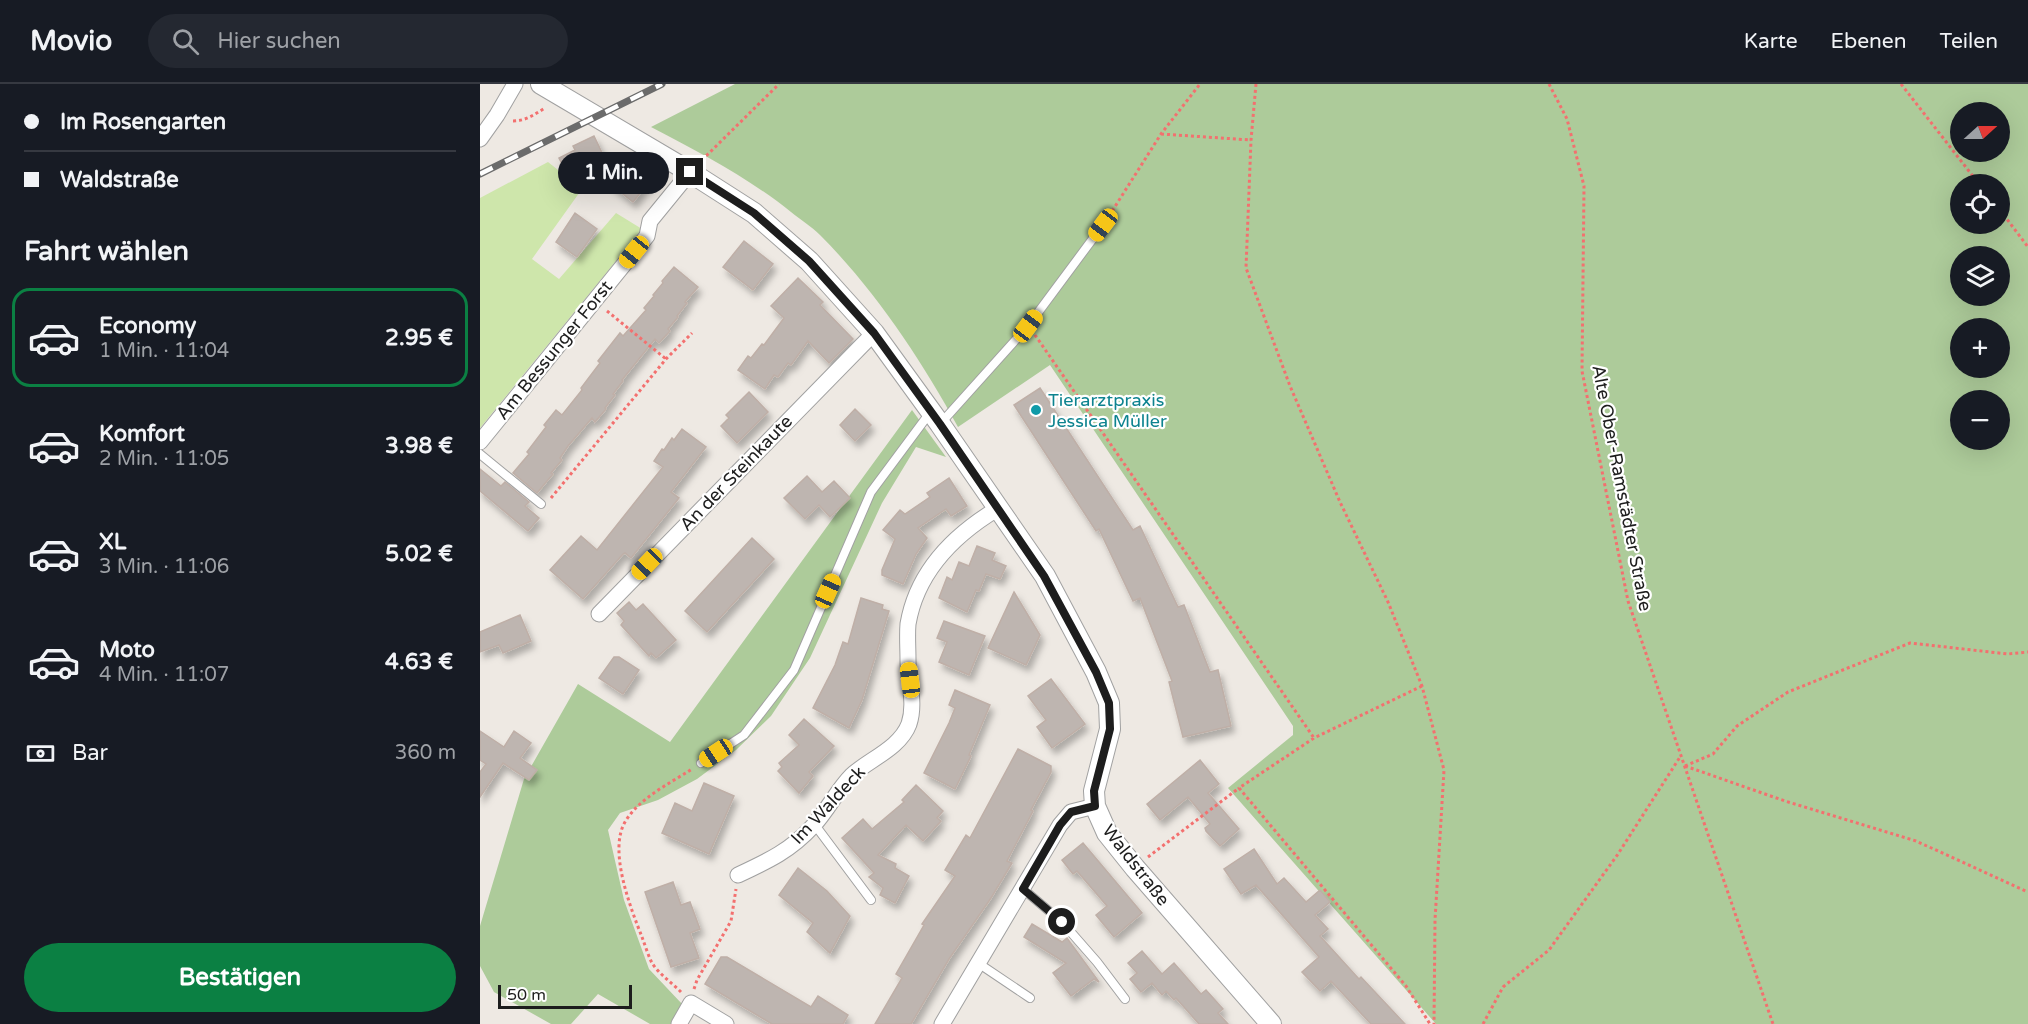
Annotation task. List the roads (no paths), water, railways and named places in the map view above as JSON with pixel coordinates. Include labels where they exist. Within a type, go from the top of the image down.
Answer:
[{"type":"street","points":[[480,139],[515,84]]},
{"type":"street","name":"Waldstraße","points":[[548,88],[690,172],[754,213],[809,261],[874,333],[1044,576],[1096,672],[1109,703],[1110,729],[1094,791],[1095,806],[1107,833],[1271,1024]]},
{"type":"street","name":"Am Bessunger Forst","points":[[480,442],[647,236],[650,221],[690,172]]},
{"type":"street","name":"An der Steinkaute","points":[[599,614],[874,333]]},
{"type":"street","name":"Im Waldeck","points":[[738,875],[777,857],[814,825],[847,780],[864,764],[893,746],[902,735],[909,723],[912,698],[908,663],[908,624],[917,592],[946,547],[961,533],[997,509]]},
{"type":"street","points":[[942,1024],[1060,825],[1071,812],[1095,806]]},
{"type":"street","points":[[679,1024],[691,1003],[726,1024]]},
{"type":"lane","points":[[701,763],[744,735],[794,670],[871,492],[935,418],[1028,326],[1103,225]]},
{"type":"lane","points":[[480,454],[541,504]]},
{"type":"lane","points":[[814,825],[871,900]]},
{"type":"lane","points":[[1023,889],[1062,922],[1125,999]]},
{"type":"lane","points":[[978,963],[1030,998]]},
{"type":"railway","points":[[480,174],[662,84]]},
{"type":"place","name":"Tierarztpraxis Jessica Müller","points":[[1036,410]]}]
